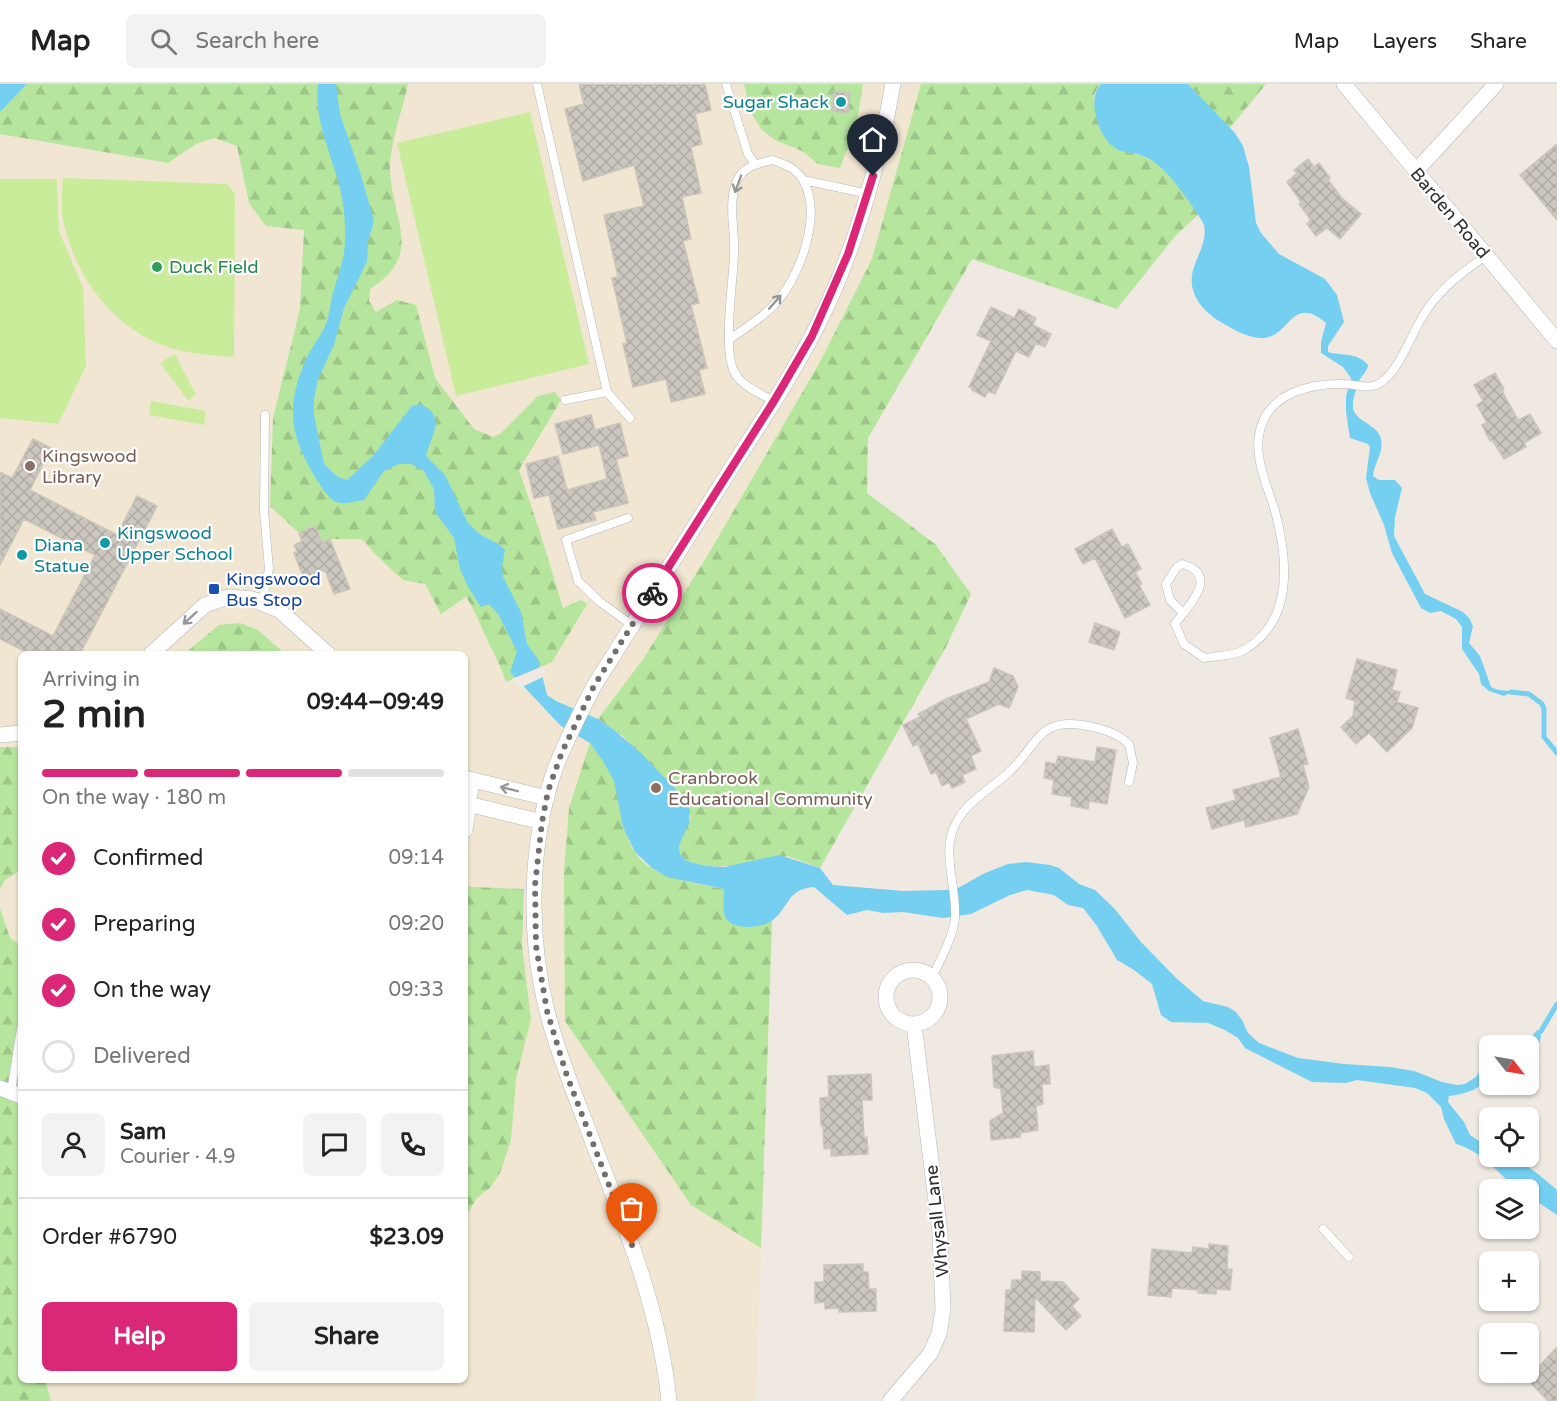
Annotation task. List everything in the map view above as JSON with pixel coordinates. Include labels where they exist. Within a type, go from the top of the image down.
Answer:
[{"type":"street","points":[[669,1401],[662,1347],[649,1295],[566,1073],[547,1011],[537,956],[534,911],[542,822],[562,752],[594,686],[774,401],[825,310],[869,194],[882,141],[892,84]]},
{"type":"street","name":"Barden Road","points":[[1344,84],[1557,341]]},
{"type":"street","points":[[1416,171],[1496,84]]},
{"type":"street","points":[[154,651],[191,616],[211,601],[228,597],[262,602],[286,616],[325,651]]},
{"type":"street","points":[[0,735],[18,733]]},
{"type":"street","points":[[542,822],[468,804],[468,779],[547,798]]},
{"type":"street","points":[[920,971],[932,978],[938,987],[939,1004],[930,1018],[914,1025],[905,1024],[892,1014],[887,1007],[886,990],[896,976],[903,972],[920,971]]},
{"type":"street","name":"Whysall Lane","points":[[890,1401],[930,1354],[939,1334],[943,1309],[940,1233],[914,1025]]},
{"type":"lane","points":[[537,84],[607,392],[630,418]]},
{"type":"lane","points":[[726,84],[748,154],[754,164]]},
{"type":"lane","points":[[730,339],[775,304],[799,263],[811,221],[811,203],[803,180],[796,171],[773,160],[754,164],[743,171],[736,182],[731,214],[735,250],[729,355],[735,374],[749,387],[774,401]]},
{"type":"lane","points":[[803,180],[869,194]]},
{"type":"lane","points":[[1183,613],[1170,600],[1166,584],[1177,567],[1182,564],[1198,572],[1201,581],[1198,593],[1175,624],[1184,644],[1204,658],[1242,652],[1259,639],[1272,623],[1282,604],[1285,569],[1276,514],[1260,461],[1258,438],[1261,426],[1274,405],[1298,390],[1314,386],[1346,384],[1366,387],[1378,384],[1395,368],[1425,311],[1442,289],[1485,256]]},
{"type":"lane","points":[[565,400],[607,392]]},
{"type":"lane","points":[[262,602],[269,569],[264,511],[266,416]]},
{"type":"lane","points":[[628,518],[566,540],[578,582],[600,602],[632,625]]},
{"type":"lane","points":[[932,978],[955,918],[949,844],[953,830],[967,807],[1008,774],[1044,732],[1057,724],[1066,723],[1101,729],[1112,732],[1125,740],[1129,744],[1133,763],[1129,782]]},
{"type":"lane","points":[[11,1092],[18,1048]]},
{"type":"lane","points":[[1323,1229],[1349,1257]]},
{"type":"shaded area","name":"Cranbrook Educational Community","points":[[0,84],[993,84],[776,480],[962,583],[772,921],[756,1401],[0,1401]]},
{"type":"green space","points":[[27,84],[408,84],[390,165],[391,184],[401,233],[401,248],[397,262],[387,275],[370,289],[369,301],[376,312],[397,300],[416,305],[435,378],[474,429],[493,437],[500,434],[538,396],[555,392],[561,400],[519,470],[563,608],[581,600],[587,604],[552,662],[506,682],[466,597],[441,614],[425,584],[403,580],[362,539],[330,539],[321,543],[315,527],[299,533],[270,506],[273,418],[300,309],[304,230],[266,226],[249,203],[237,146],[214,138],[196,144],[168,163],[0,134],[0,112]]},
{"type":"green space","points":[[744,84],[863,84],[856,127],[840,168],[818,164],[802,151],[775,140],[762,130],[751,113]]},
{"type":"green space","points":[[921,84],[1101,84],[1095,93],[1094,103],[1101,128],[1107,139],[1113,146],[1149,159],[1161,167],[1199,214],[1176,235],[1117,309],[972,259],[868,438],[867,493],[935,544],[971,594],[946,647],[820,868],[788,856],[734,866],[706,866],[687,861],[680,854],[679,845],[691,817],[687,802],[623,736],[598,719],[644,658],[709,553],[820,362],[872,259]]},
{"type":"green space","points":[[1188,84],[1266,84],[1229,129]]},
{"type":"green space","points":[[530,112],[589,364],[456,396],[397,143]]},
{"type":"green space","name":"Duck Field","points":[[63,178],[227,184],[235,194],[234,357],[190,352],[159,344],[133,329],[106,305],[84,275],[69,242],[62,213]]},
{"type":"green space","points":[[0,179],[57,179],[59,232],[83,287],[86,366],[58,424],[0,418]]},
{"type":"green space","points":[[175,354],[196,395],[188,400],[160,363]]},
{"type":"green space","points":[[151,401],[206,411],[204,425],[149,415]]},
{"type":"green space","points":[[240,623],[258,630],[282,651],[188,651],[219,625]]},
{"type":"green space","points":[[590,743],[613,777],[625,830],[635,852],[643,861],[653,869],[670,876],[724,889],[724,912],[753,927],[772,921],[761,1248],[691,1205],[565,1021],[564,873],[569,808]]},
{"type":"green space","points":[[0,747],[18,747],[18,872],[5,880],[0,889]]},
{"type":"green space","points":[[468,886],[524,889],[522,946],[531,1019],[516,1079],[511,1140],[500,1173],[491,1187],[476,1199],[468,1214]]},
{"type":"green space","points":[[0,908],[10,938],[18,944],[18,1383],[46,1383],[51,1401],[0,1401]]},
{"type":"water","points":[[0,84],[27,84],[0,112]]},
{"type":"water","points":[[318,84],[336,84],[340,114],[374,221],[368,241],[367,262],[344,308],[334,345],[318,379],[314,415],[324,464],[338,477],[347,480],[372,457],[412,406],[420,404],[428,409],[433,415],[435,427],[426,456],[445,475],[468,523],[481,535],[505,550],[503,577],[521,612],[527,644],[538,659],[547,695],[598,719],[614,730],[641,753],[681,795],[690,810],[689,824],[679,845],[680,854],[687,861],[706,866],[725,867],[779,855],[820,868],[833,885],[903,891],[958,888],[985,873],[1008,864],[1026,862],[1059,868],[1079,884],[1095,890],[1177,979],[1203,1001],[1228,1007],[1236,1012],[1248,1033],[1259,1043],[1298,1058],[1414,1071],[1457,1085],[1465,1084],[1479,1072],[1479,1087],[1469,1092],[1449,1096],[1448,1102],[1464,1122],[1470,1135],[1479,1141],[1479,1155],[1456,1144],[1441,1107],[1427,1093],[1415,1088],[1357,1080],[1346,1083],[1312,1082],[1245,1048],[1238,1038],[1225,1030],[1208,1023],[1171,1022],[1161,1015],[1152,984],[1117,960],[1097,926],[1083,908],[1068,905],[1054,895],[1027,890],[1010,895],[971,914],[943,918],[867,910],[847,915],[814,887],[805,888],[794,895],[779,915],[769,923],[744,927],[732,924],[726,918],[723,906],[724,889],[667,877],[652,868],[635,852],[623,827],[614,781],[590,743],[561,726],[510,672],[517,651],[498,614],[489,604],[481,607],[468,587],[460,569],[454,538],[435,512],[434,489],[424,471],[411,464],[399,464],[384,471],[364,500],[341,503],[327,495],[301,451],[294,424],[294,396],[306,359],[324,329],[345,247],[343,203],[319,117]]},
{"type":"water","points":[[1101,84],[1188,84],[1235,133],[1243,146],[1249,167],[1256,223],[1261,233],[1279,254],[1325,279],[1337,295],[1344,322],[1328,346],[1328,352],[1354,356],[1368,365],[1356,389],[1354,410],[1360,419],[1375,429],[1381,439],[1381,449],[1373,476],[1379,480],[1395,480],[1402,488],[1395,517],[1394,536],[1425,594],[1463,612],[1469,618],[1473,626],[1469,643],[1480,656],[1491,687],[1510,691],[1510,693],[1504,696],[1489,691],[1481,684],[1479,674],[1462,649],[1462,627],[1456,619],[1441,611],[1430,613],[1421,608],[1392,553],[1366,478],[1370,447],[1368,444],[1350,438],[1346,396],[1351,378],[1343,367],[1321,353],[1321,342],[1326,323],[1314,315],[1305,313],[1291,320],[1279,332],[1271,336],[1256,338],[1229,327],[1205,310],[1196,297],[1192,282],[1192,273],[1204,240],[1204,225],[1176,184],[1159,166],[1143,156],[1118,150],[1109,143],[1096,118],[1095,99]]},
{"type":"water","points":[[1537,1030],[1541,1031],[1539,1042],[1539,1035],[1533,1035]]},
{"type":"water","points":[[1493,1167],[1528,1167],[1538,1174],[1557,1190],[1557,1215],[1539,1203],[1539,1179],[1507,1179]]},
{"type":"pier","points":[[543,666],[545,676],[520,688],[512,679]]},
{"type":"building","points":[[579,84],[705,84],[711,110],[695,114],[702,144],[691,147],[701,193],[682,197],[691,239],[683,241],[699,303],[691,305],[707,368],[699,370],[705,394],[671,402],[666,379],[633,387],[623,344],[627,343],[612,278],[618,277],[604,215],[644,206],[634,165],[583,181],[565,109],[584,104]]},
{"type":"building","name":"Sugar Shack","points":[[834,91],[850,93],[848,113],[832,111]]},
{"type":"building","points":[[1557,144],[1557,220],[1520,175]]},
{"type":"building","points":[[1308,159],[1314,167],[1319,163],[1330,178],[1328,180],[1342,198],[1361,214],[1340,239],[1327,228],[1316,236],[1307,224],[1311,220],[1287,182],[1297,173],[1294,170]]},
{"type":"building","points":[[991,307],[1014,318],[1019,309],[1036,318],[1033,325],[1051,334],[1045,347],[1036,343],[1029,357],[1016,351],[995,394],[988,391],[985,397],[969,387],[991,341],[977,335]]},
{"type":"building","points":[[1495,373],[1518,420],[1530,414],[1541,433],[1524,443],[1526,447],[1504,459],[1492,440],[1490,441],[1482,425],[1487,423],[1477,405],[1483,401],[1474,385]]},
{"type":"building","points":[[591,415],[595,430],[620,423],[628,456],[616,459],[628,503],[593,512],[596,520],[558,529],[549,495],[534,498],[526,464],[558,456],[567,490],[607,479],[599,445],[563,454],[555,424]]},
{"type":"building","name":"Kingswood Upper School","points":[[33,439],[51,448],[30,490],[117,535],[137,496],[157,506],[82,651],[24,651],[0,639],[0,609],[53,636],[95,555],[24,519],[0,565],[0,472],[12,478]]},
{"type":"building","points":[[315,526],[322,543],[330,539],[350,589],[334,594],[325,570],[304,579],[294,553],[297,551],[294,545],[302,541],[299,533]]},
{"type":"building","points":[[1112,529],[1122,547],[1128,544],[1141,569],[1135,572],[1150,605],[1125,618],[1095,558],[1083,564],[1075,549]]},
{"type":"building","points":[[1095,623],[1120,632],[1114,650],[1089,642]]},
{"type":"building","points":[[1357,659],[1397,670],[1392,690],[1400,692],[1397,702],[1418,708],[1412,728],[1387,752],[1369,733],[1356,744],[1341,727],[1353,716],[1355,701],[1346,698]]},
{"type":"building","points":[[994,668],[1013,676],[1018,687],[1009,708],[999,704],[966,719],[981,751],[971,756],[976,769],[962,775],[965,782],[952,788],[949,782],[942,786],[936,772],[931,774],[918,744],[913,746],[903,725],[920,717],[918,714],[946,699],[989,682]]},
{"type":"building","points":[[1298,729],[1308,764],[1303,765],[1309,787],[1297,814],[1246,827],[1244,820],[1212,829],[1206,808],[1236,800],[1233,790],[1281,777],[1270,738]]},
{"type":"building","points":[[1097,747],[1116,750],[1107,804],[1089,801],[1088,809],[1071,806],[1072,797],[1052,794],[1054,780],[1044,778],[1046,762],[1056,764],[1058,756],[1095,762]]},
{"type":"building","points":[[1033,1051],[1034,1067],[1049,1065],[1050,1084],[1042,1084],[1043,1104],[1036,1106],[1038,1130],[1020,1133],[1020,1137],[991,1140],[990,1121],[1003,1113],[1001,1089],[994,1087],[992,1056]]},
{"type":"building","points":[[871,1074],[872,1100],[862,1100],[864,1138],[867,1137],[868,1154],[831,1156],[831,1148],[824,1149],[823,1126],[821,1126],[820,1098],[829,1097],[828,1076]]},
{"type":"building","points":[[1209,1244],[1228,1246],[1227,1269],[1232,1269],[1230,1290],[1216,1289],[1216,1294],[1172,1288],[1171,1297],[1148,1295],[1152,1249],[1192,1253],[1193,1247],[1209,1249]]},
{"type":"building","points":[[863,1264],[863,1272],[868,1272],[869,1289],[876,1289],[876,1311],[839,1312],[839,1308],[825,1309],[825,1302],[815,1303],[815,1282],[824,1282],[824,1265]]},
{"type":"building","points":[[1022,1271],[1040,1272],[1040,1281],[1063,1282],[1079,1299],[1072,1306],[1081,1316],[1066,1330],[1035,1297],[1034,1332],[1004,1331],[1006,1290],[1011,1290],[1012,1280],[1022,1280]]},
{"type":"building","points":[[1557,1347],[1557,1401],[1548,1401],[1531,1383],[1539,1383],[1539,1366]]},
{"type":"waterway","points":[[1511,692],[1529,694],[1542,704],[1544,737],[1557,753]]},
{"type":"waterway","points":[[1541,1031],[1557,1004]]},
{"type":"way so far","points":[[632,1245],[566,1073],[547,1011],[536,946],[534,911],[542,822],[555,770],[594,686],[652,593]]},
{"type":"place","name":"Sugar Shack","points":[[841,102]]},
{"type":"place","name":"Duck Field","points":[[157,267]]},
{"type":"place","name":"Kingswood Library","points":[[30,466]]},
{"type":"place","name":"Kingswood Upper School","points":[[105,543]]},
{"type":"place","name":"Diana Statue","points":[[22,555]]},
{"type":"place","name":"Kingswood Bus Stop","points":[[214,589]]},
{"type":"place","name":"Cranbrook Educational Community","points":[[656,788]]},
{"type":"route","points":[[652,593],[774,401],[812,336],[848,254],[873,176]]}]
